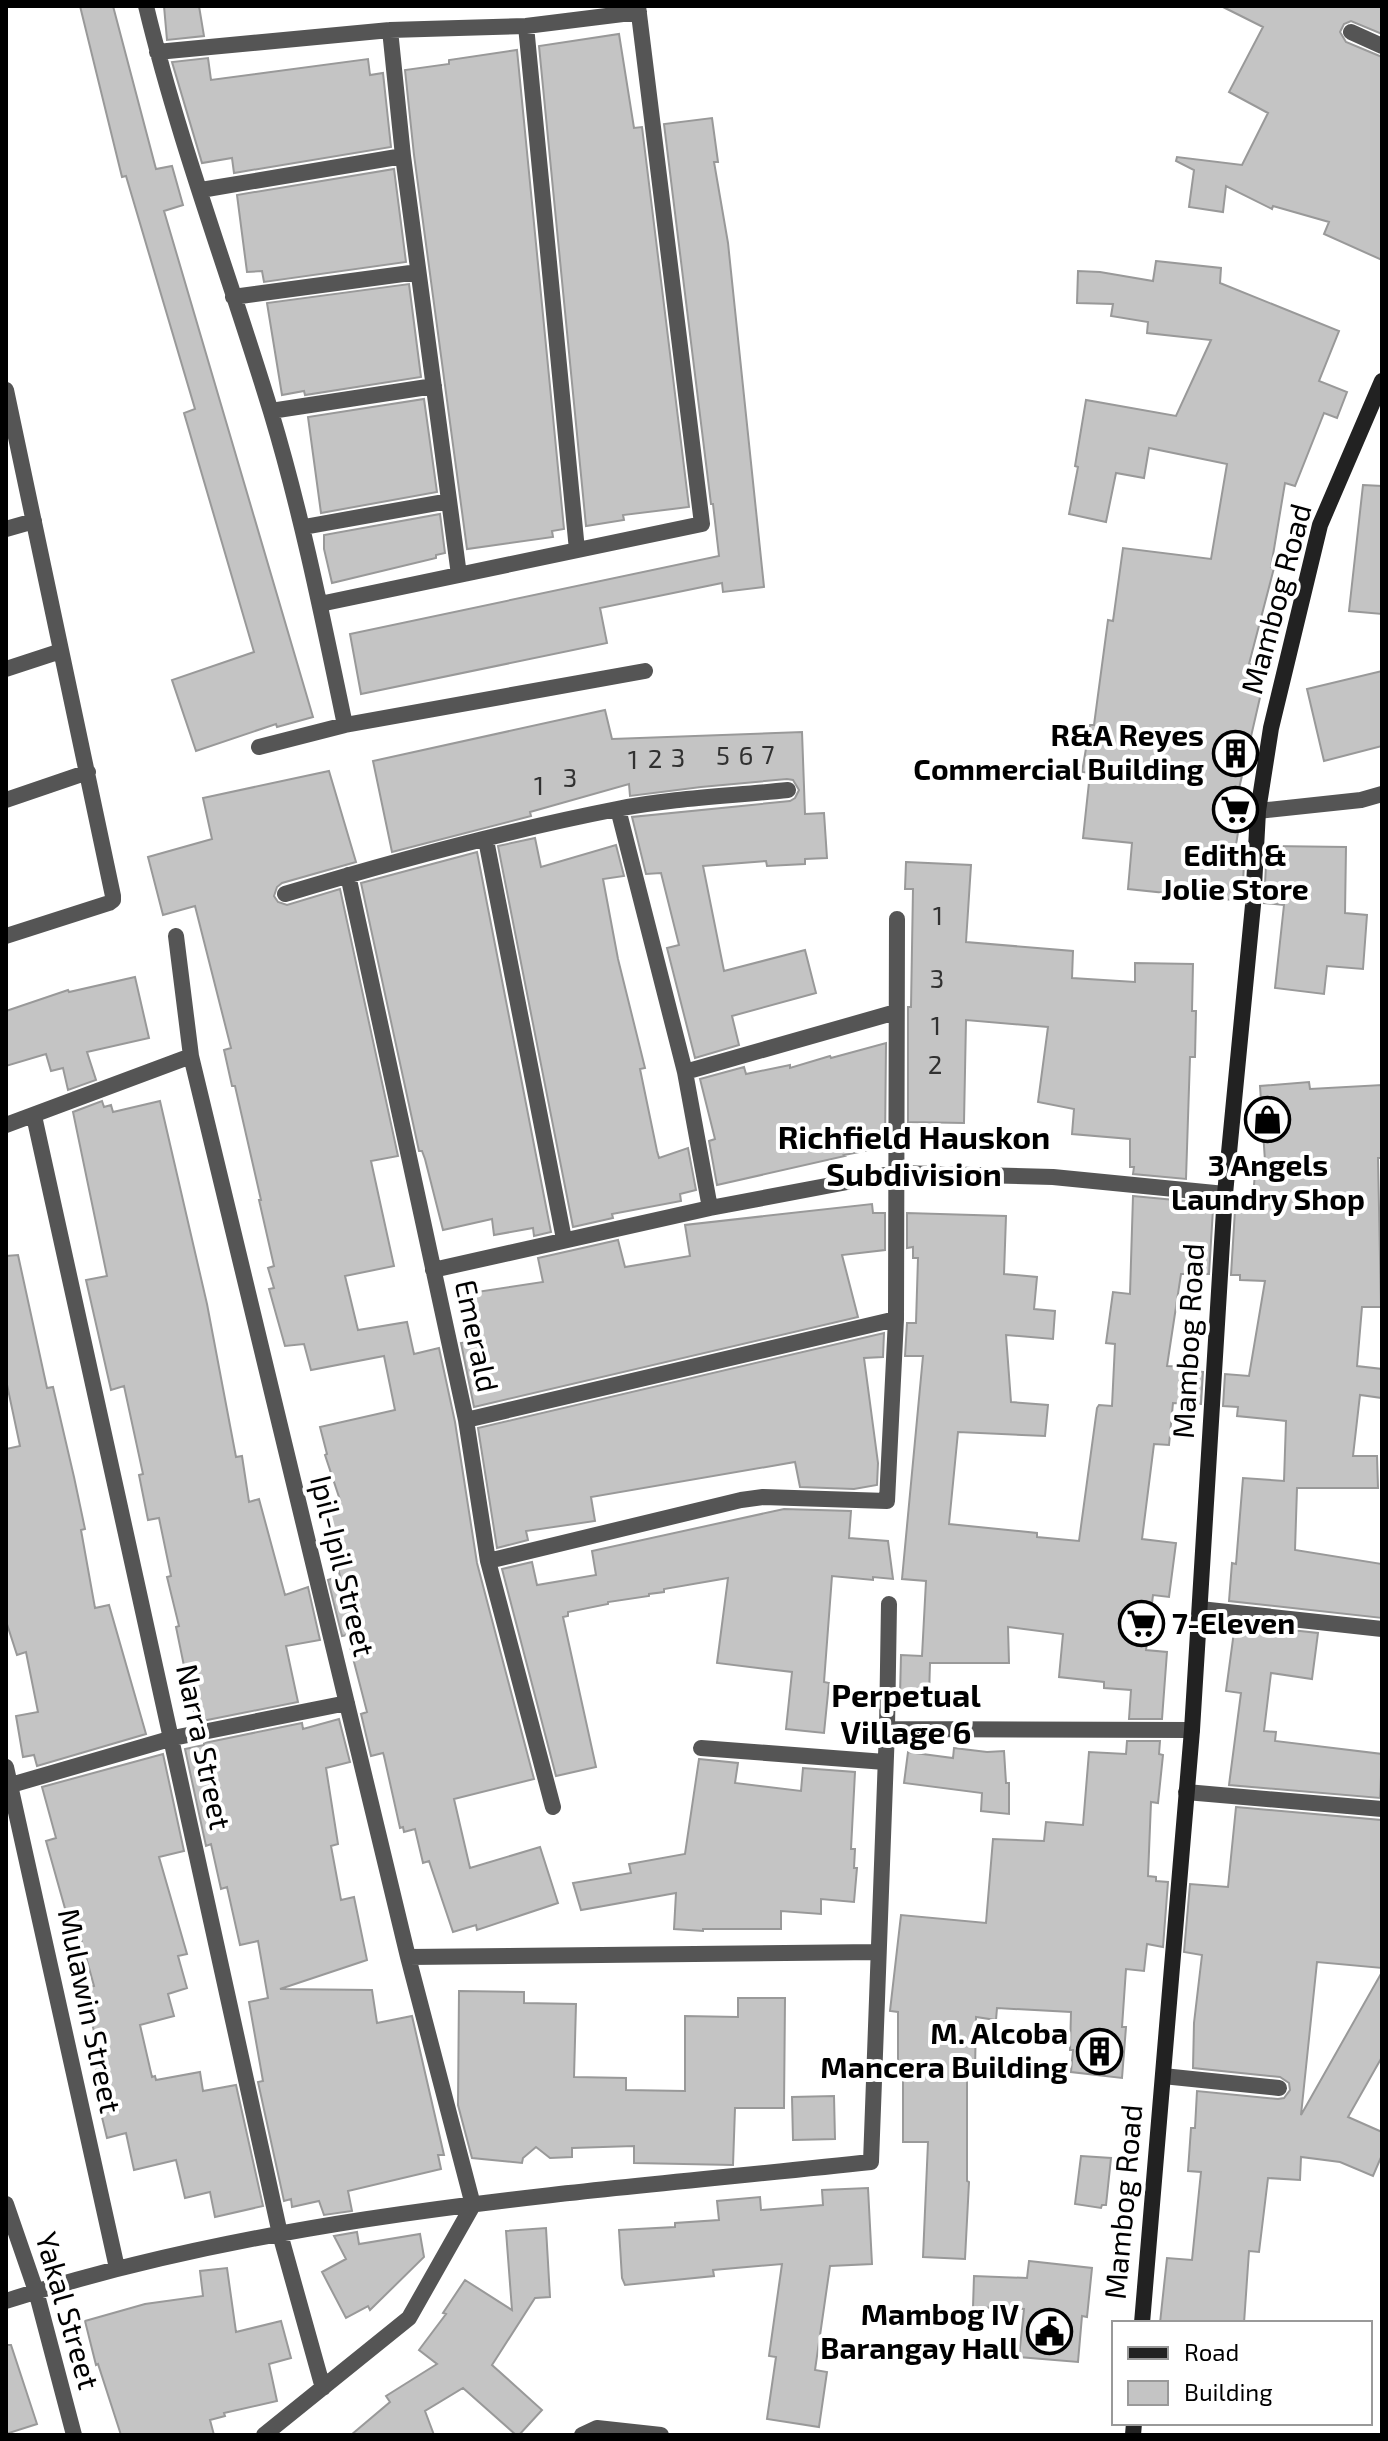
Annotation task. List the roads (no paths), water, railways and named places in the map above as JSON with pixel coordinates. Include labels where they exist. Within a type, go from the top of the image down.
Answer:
[{"type":"main road","name":"Mambog Road","points":[[1142,2321],[1192,1730],[1225,1194],[1253,905],[1258,811],[1271,728],[1320,525],[1382,381]]},
{"type":"street","points":[[146,6],[157,52],[271,411],[304,527],[345,725]]},
{"type":"street","points":[[157,52],[390,30],[526,26],[638,9],[702,524],[320,604]]},
{"type":"street","points":[[526,26],[577,550]]},
{"type":"street","points":[[390,30],[403,156],[459,575]]},
{"type":"street","points":[[1351,32],[1382,46]]},
{"type":"street","points":[[201,190],[403,156]]},
{"type":"street","points":[[233,297],[418,272]]},
{"type":"street","points":[[271,411],[434,386]]},
{"type":"street","points":[[6,390],[113,900],[6,936]]},
{"type":"street","points":[[304,527],[449,501]]},
{"type":"street","points":[[6,529],[34,521]]},
{"type":"street","points":[[6,669],[61,651]]},
{"type":"street","points":[[259,747],[345,725],[645,671]]},
{"type":"street","points":[[6,800],[88,772]]},
{"type":"street","points":[[285,894],[348,875],[618,809],[788,790]]},
{"type":"street","points":[[1258,811],[1361,800],[1382,794]]},
{"type":"street","points":[[618,809],[685,1072],[710,1208]]},
{"type":"street","points":[[486,840],[564,1239]]},
{"type":"street","name":"Emerald","points":[[348,875],[466,1420],[488,1561],[553,1807]]},
{"type":"street","points":[[488,1561],[741,1500],[763,1497],[887,1501],[896,1319],[897,919]]},
{"type":"street","name":"Ipil-Ipil Street","points":[[176,936],[191,1056],[408,1957],[473,2205]]},
{"type":"street","points":[[685,1072],[896,1012]]},
{"type":"street","points":[[6,1125],[191,1056]]},
{"type":"street","name":"Narra Street","points":[[34,1116],[280,2234],[323,2388]]},
{"type":"street","points":[[433,1270],[710,1208],[895,1173],[1053,1177],[1225,1194]]},
{"type":"street","points":[[466,1420],[896,1319]]},
{"type":"street","points":[[6,2301],[117,2268],[280,2234],[473,2205],[871,2162],[889,1604]]},
{"type":"street","points":[[1200,1609],[1382,1629]]},
{"type":"street","points":[[11,1785],[173,1738],[347,1703]]},
{"type":"street","points":[[887,1729],[1192,1730]]},
{"type":"street","points":[[701,1748],[885,1762]]},
{"type":"street","name":"Mulawin Street","points":[[6,1767],[117,2268]]},
{"type":"street","points":[[1186,1792],[1382,1809]]},
{"type":"street","points":[[408,1957],[877,1952]]},
{"type":"street","points":[[1163,2076],[1279,2088]]},
{"type":"street","name":"Yakal Street","points":[[6,2204],[36,2291],[74,2435]]},
{"type":"street","points":[[264,2435],[409,2318],[473,2205]]},
{"type":"street","points":[[582,2435],[597,2428],[661,2435]]},
{"type":"place","name":"R&A Reyes Commercial Building","points":[[1235,753]]},
{"type":"place","name":"Edith & Jolie Store","points":[[1235,810]]},
{"type":"place","name":"3 Angels Laundry Shop","points":[[1268,1120]]},
{"type":"place","name":"7-Eleven","points":[[1141,1624]]},
{"type":"place","name":"M. Alcoba Mancera Building","points":[[1099,2051]]},
{"type":"place","name":"Mambog IV Barangay Hall","points":[[1050,2332]]},
{"type":"district","name":"Richfield Hauskon Subdivision","points":[[914,1156]]},
{"type":"district","name":"Perpetual Village 6","points":[[906,1714]]}]
